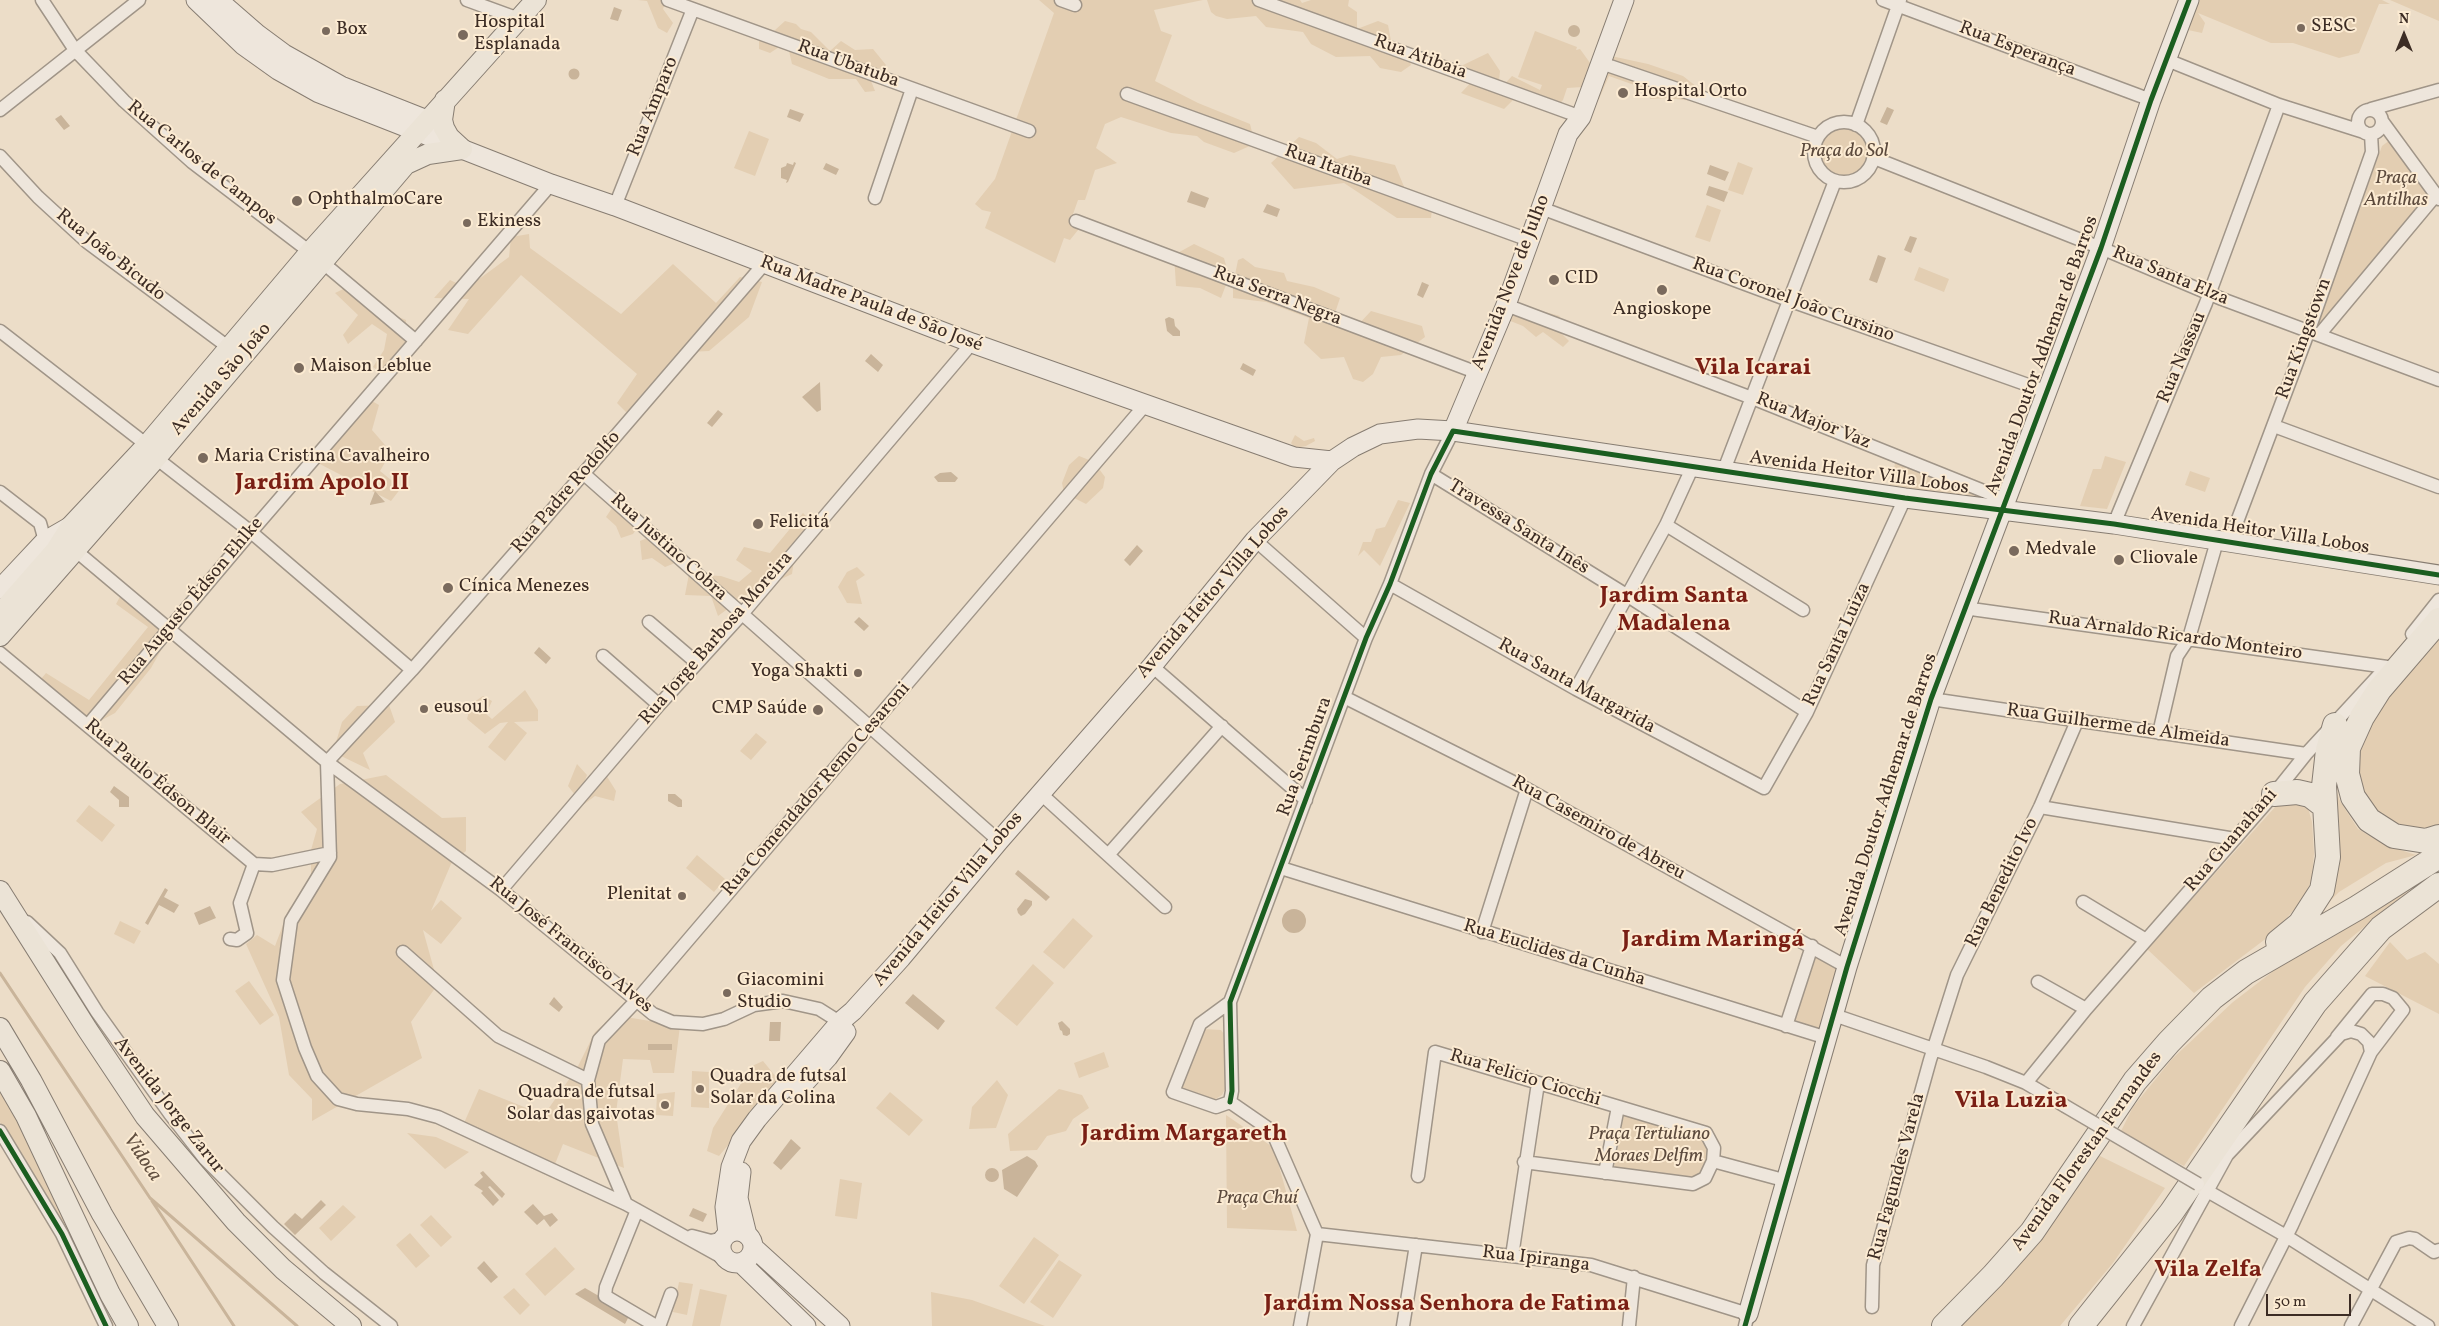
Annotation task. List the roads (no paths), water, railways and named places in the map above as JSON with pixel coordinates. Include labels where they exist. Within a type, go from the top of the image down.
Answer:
[{"type":"highway","points":[[2439,620],[2379,690],[2362,717],[2348,748],[2347,774],[2353,798],[2369,820],[2394,836],[2426,841],[2439,837]]},
{"type":"highway","points":[[2246,972],[2300,924],[2322,890],[2328,857],[2323,805],[2326,765],[2334,724]]},
{"type":"highway","points":[[2274,794],[2297,792],[2310,795],[2323,805]]},
{"type":"highway","name":"Avenida Florestan Fernandes","points":[[1944,1326],[1993,1276],[2032,1232],[2135,1081],[2169,1042],[2212,998],[2246,972],[2357,908],[2439,856]]},
{"type":"highway","points":[[2081,1326],[2171,1213],[2315,1003],[2381,928],[2439,885]]},
{"type":"main road","name":"Avenida São João","points":[[71,526],[151,452],[424,129],[444,100],[536,0]]},
{"type":"main road","points":[[444,100],[442,120],[446,131],[462,149]]},
{"type":"main road","name":"Avenida São João","points":[[0,636],[75,550],[151,452],[228,347],[404,166],[424,129]]},
{"type":"main road","points":[[404,166],[428,154],[462,149]]},
{"type":"main road","points":[[0,614],[56,550],[71,526]]},
{"type":"main road","points":[[4,904],[92,1057],[116,1086],[145,1116]]},
{"type":"main road","name":"Avenida Jorge Zarur","points":[[4,904],[145,1116],[236,1222],[283,1269],[351,1326]]},
{"type":"main road","points":[[0,1028],[31,1080],[102,1214],[168,1326]]},
{"type":"main road","points":[[0,1071],[30,1125],[110,1294],[128,1326]]},
{"type":"street","name":"Rua Carlos de Campos","points":[[42,0],[76,50],[124,101],[192,162],[316,257],[416,341]]},
{"type":"street","points":[[0,110],[139,0]]},
{"type":"street","points":[[196,0],[242,44],[278,70],[319,93],[424,129]]},
{"type":"street","points":[[218,0],[251,29],[284,54],[424,129]]},
{"type":"street","points":[[467,0],[519,19]]},
{"type":"street","name":"Rua Ubatuba","points":[[668,0],[1029,131]]},
{"type":"street","points":[[1062,0],[1075,5]]},
{"type":"street","name":"Rua Atibaia","points":[[1259,0],[1575,115]]},
{"type":"street","name":"Avenida Nove de Julho","points":[[1452,431],[1506,305],[1575,115],[1611,0]]},
{"type":"street","name":"Avenida Nove de Julho","points":[[1575,115],[1601,63],[1624,0]]},
{"type":"street","name":"Rua Esperança","points":[[1884,0],[1899,3],[2152,100]]},
{"type":"street","name":"Avenida Doutor Adhemar de Barros","points":[[1747,1320],[1847,967],[1931,699],[2045,390],[2101,248],[2189,0]]},
{"type":"street","points":[[1856,125],[1899,3]]},
{"type":"street","name":"Rua Amparo","points":[[615,206],[693,9]]},
{"type":"street","points":[[2167,60],[2278,105],[2368,133],[2380,128],[2382,119],[2402,102]]},
{"type":"street","points":[[1601,63],[1818,137]]},
{"type":"street","points":[[875,198],[912,89]]},
{"type":"street","points":[[2341,126],[2366,111],[2439,90]]},
{"type":"street","name":"Rua Itatiba","points":[[1127,94],[1529,240]]},
{"type":"street","name":"Rua Nassau","points":[[2114,524],[2209,292],[2278,105]]},
{"type":"street","points":[[2314,333],[2438,197],[2378,112],[2366,111]]},
{"type":"street","points":[[2366,111],[2357,123],[2368,133]]},
{"type":"street","points":[[1849,123],[1856,125],[1866,132],[1871,139],[1874,158],[1864,175],[1855,180],[1835,181],[1827,177],[1816,163],[1814,154],[1818,137],[1832,125],[1849,123]]},
{"type":"street","name":"Rua Madre Paula de São José","points":[[424,129],[462,149],[551,184],[615,206],[972,343],[1294,457],[1332,461]]},
{"type":"street","name":"Rua Kingstown","points":[[2160,733],[2177,656],[2189,638],[2223,542],[2314,333],[2372,152],[2368,133]]},
{"type":"street","name":"Rua João Bicudo","points":[[0,156],[38,197],[87,242],[228,347]]},
{"type":"street","name":"Rua Santa Elza","points":[[1874,158],[2209,292],[2439,380]]},
{"type":"street","points":[[1724,470],[1835,181]]},
{"type":"street","name":"Rua Augusto Édson Ehlke","points":[[88,725],[251,532],[551,184]]},
{"type":"street","name":"Rua Coronel João Cursino","points":[[1541,208],[1788,300],[2045,390]]},
{"type":"street","name":"Rua Serra Negra","points":[[1076,221],[1470,370],[1478,371]]},
{"type":"street","name":"Rua Padre Rodolfo","points":[[327,762],[412,670],[584,474],[764,264]]},
{"type":"street","name":"Rua Major Vaz","points":[[1506,305],[1752,398],[2004,505]]},
{"type":"street","points":[[0,331],[251,532],[412,670]]},
{"type":"street","name":"Rua Jorge Barbosa Moreira","points":[[501,890],[659,705],[742,614],[972,343]]},
{"type":"street","name":"Rua Comendador Remo Cesaroni","points":[[632,1207],[592,1124],[588,1080],[599,1040],[636,1001],[871,728],[1145,405]]},
{"type":"street","points":[[2274,426],[2439,487]]},
{"type":"street","name":"Avenida Heitor Villa Lobos","points":[[726,1236],[726,1187],[730,1167],[741,1142],[757,1119],[847,1021],[1040,793],[1152,666],[1255,540],[1332,461],[1353,447],[1380,434],[1418,429],[1452,431],[1906,498],[2004,505],[2223,542],[2439,575]]},
{"type":"street","name":"Rua Serimbura","points":[[1230,1102],[1232,1091],[1230,1002],[1366,638],[1390,584],[1431,474],[1452,431]]},
{"type":"street","points":[[1576,688],[1666,525],[1693,466]]},
{"type":"street","name":"Rua Justino Cobra","points":[[584,474],[999,841]]},
{"type":"street","name":"Travessa Santa Inês","points":[[1431,474],[1628,596],[1807,712]]},
{"type":"street","points":[[0,492],[40,523],[46,541]]},
{"type":"street","name":"Rua Santa Luiza","points":[[1764,788],[1807,712],[1906,498]]},
{"type":"street","points":[[1666,525],[1803,610]]},
{"type":"street","name":"Avenida São João","points":[[0,589],[46,541],[71,526]]},
{"type":"street","points":[[1255,540],[1366,638]]},
{"type":"street","name":"Rua José Francisco Alves","points":[[75,550],[327,762],[501,890],[652,1014],[682,1024],[714,1023],[754,1005],[782,1001],[819,1009],[847,1021]]},
{"type":"street","name":"Rua Santa Margarida","points":[[1390,584],[1576,688],[1764,788]]},
{"type":"street","name":"Rua Guanahani","points":[[2026,1083],[2086,1009],[2274,794],[2306,754],[2386,667],[2439,600]]},
{"type":"street","name":"Rua Arnaldo Ricardo Monteiro","points":[[1964,608],[2386,667]]},
{"type":"street","points":[[649,622],[697,663]]},
{"type":"street","name":"Rua Paulo Édson Blair","points":[[0,653],[254,864]]},
{"type":"street","points":[[603,656],[659,705]]},
{"type":"street","points":[[1152,666],[1306,800]]},
{"type":"street","name":"Rua Casemiro de Abreu","points":[[1344,697],[1527,789],[1847,967]]},
{"type":"street","name":"Rua Guilherme de Almeida","points":[[1931,699],[2306,754]]},
{"type":"street","name":"Rua Benedito Ivo","points":[[1935,1048],[1957,975],[2040,807],[2078,721]]},
{"type":"street","points":[[1108,855],[1222,726]]},
{"type":"street","points":[[327,762],[330,853],[313,888],[291,920],[283,980],[305,1048],[317,1076],[338,1099],[358,1104],[408,1109],[438,1117],[632,1207],[734,1261],[750,1257],[750,1241]]},
{"type":"street","points":[[1482,932],[1527,789]]},
{"type":"street","points":[[1040,793],[1165,907]]},
{"type":"street","points":[[2040,807],[2235,839]]},
{"type":"street","points":[[230,939],[237,940],[246,933],[240,902],[254,864],[272,865],[330,853]]},
{"type":"street","name":"Rua Euclides da Cunha","points":[[1281,868],[1828,1038]]},
{"type":"street","points":[[2083,902],[2146,940]]},
{"type":"street","name":"Avenida Jorge Zarur","points":[[4,904],[60,953],[108,1028],[205,1159],[273,1227],[324,1272],[391,1326]]},
{"type":"street","points":[[1786,1026],[1812,946]]},
{"type":"street","points":[[403,952],[498,1036],[588,1080]]},
{"type":"street","points":[[2038,982],[2086,1009]]},
{"type":"street","points":[[2133,1326],[2203,1188],[2227,1155],[2337,1037],[2372,994],[2388,995],[2397,1001],[2403,1010],[2372,1052],[2286,1236],[2241,1326]]},
{"type":"street","points":[[1230,1002],[1200,1024],[1173,1092],[1216,1107],[1230,1102],[1272,1131],[1318,1234],[1300,1326]]},
{"type":"street","points":[[1834,1015],[1935,1048],[2026,1083],[2286,1236],[2428,1326]]},
{"type":"street","name":"Avenida Heitor Villa Lobos","points":[[750,1241],[738,1198],[740,1173],[747,1154],[757,1136],[828,1057],[847,1021]]},
{"type":"street","points":[[2337,1037],[2345,1032],[2356,1032],[2366,1037],[2372,1052]]},
{"type":"street","name":"Rua Fagundes Varela","points":[[1872,1307],[1873,1265],[1935,1048]]},
{"type":"street","name":"Rua Felicio Ciocchi","points":[[1418,1176],[1435,1052],[1706,1133],[1714,1148],[1713,1161]]},
{"type":"street","points":[[1512,1256],[1524,1162],[1538,1082]]},
{"type":"street","points":[[1604,1173],[1618,1107]]},
{"type":"street","points":[[0,1132],[62,1234],[106,1326]]},
{"type":"street","points":[[1524,1162],[1693,1184],[1705,1178],[1713,1161],[1787,1181]]},
{"type":"street","points":[[632,1207],[606,1287],[605,1296],[656,1326],[660,1324],[671,1294]]},
{"type":"street","points":[[675,1231],[703,1240],[726,1236],[737,1231],[840,1326]]},
{"type":"street","name":"Rua Ipiranga","points":[[1318,1234],[1590,1265],[1634,1277],[1747,1320]]},
{"type":"street","points":[[726,1236],[721,1246],[722,1253],[734,1261],[806,1326]]},
{"type":"street","points":[[2352,1326],[2396,1242],[2409,1238],[2416,1239],[2434,1252],[2439,1250]]},
{"type":"street","points":[[1403,1326],[1416,1245]]},
{"type":"street","points":[[1629,1326],[1634,1277]]},
{"type":"waterway","name":"Vidoca","points":[[0,973],[150,1198],[297,1326]]},
{"type":"waterway","points":[[152,1201],[234,1326]]},
{"type":"place","name":"SESC","points":[[2301,28]]},
{"type":"place","name":"Box","points":[[326,31]]},
{"type":"place","name":"Hospital Esplanada","points":[[463,35]]},
{"type":"place","name":"Hospital Orto","points":[[1623,93]]},
{"type":"place","name":"OphthalmoCare","points":[[297,201]]},
{"type":"place","name":"Ekiness","points":[[467,223]]},
{"type":"place","name":"CID","points":[[1554,280]]},
{"type":"place","name":"Angioskope","points":[[1662,290]]},
{"type":"place","name":"Maison Leblue","points":[[299,368]]},
{"type":"place","name":"Maria Cristina Cavalheiro","points":[[203,458]]},
{"type":"place","name":"Felicitá","points":[[758,524]]},
{"type":"place","name":"Medvale","points":[[2014,551]]},
{"type":"place","name":"Cliovale","points":[[2119,560]]},
{"type":"place","name":"Cínica Menezes","points":[[448,588]]},
{"type":"place","name":"Yoga Shakti","points":[[858,673]]},
{"type":"place","name":"eusoul","points":[[424,709]]},
{"type":"place","name":"CMP Saúde","points":[[818,710]]},
{"type":"place","name":"Plenitat","points":[[682,896]]},
{"type":"place","name":"Giacomini Studio","points":[[727,993]]},
{"type":"place","name":"Quadra de futsal Solar da Colina","points":[[700,1089]]},
{"type":"place","name":"Quadra de futsal Solar das gaivotas","points":[[665,1105]]},
{"type":"district","name":"Vila Icarai","points":[[1753,370]]},
{"type":"district","name":"Jardim Apolo II","points":[[322,485]]},
{"type":"district","name":"Jardim Santa Madalena","points":[[1674,612]]},
{"type":"district","name":"Jardim Maringá","points":[[1713,942]]},
{"type":"district","name":"Vila Luzia","points":[[2011,1103]]},
{"type":"district","name":"Jardim Margareth","points":[[1184,1136]]},
{"type":"district","name":"Vila Zelfa","points":[[2208,1272]]},
{"type":"district","name":"Jardim Nossa Senhora de Fatima","points":[[1447,1306]]},
{"type":"park label","name":"Praça do Sol","points":[[1844,153]]},
{"type":"park label","name":"Praça Antilhas","points":[[2396,191]]},
{"type":"park label","name":"Praça Tertuliano Moraes Delfim","points":[[1649,1147]]},
{"type":"park label","name":"Praça Chuí","points":[[1257,1200]]}]
